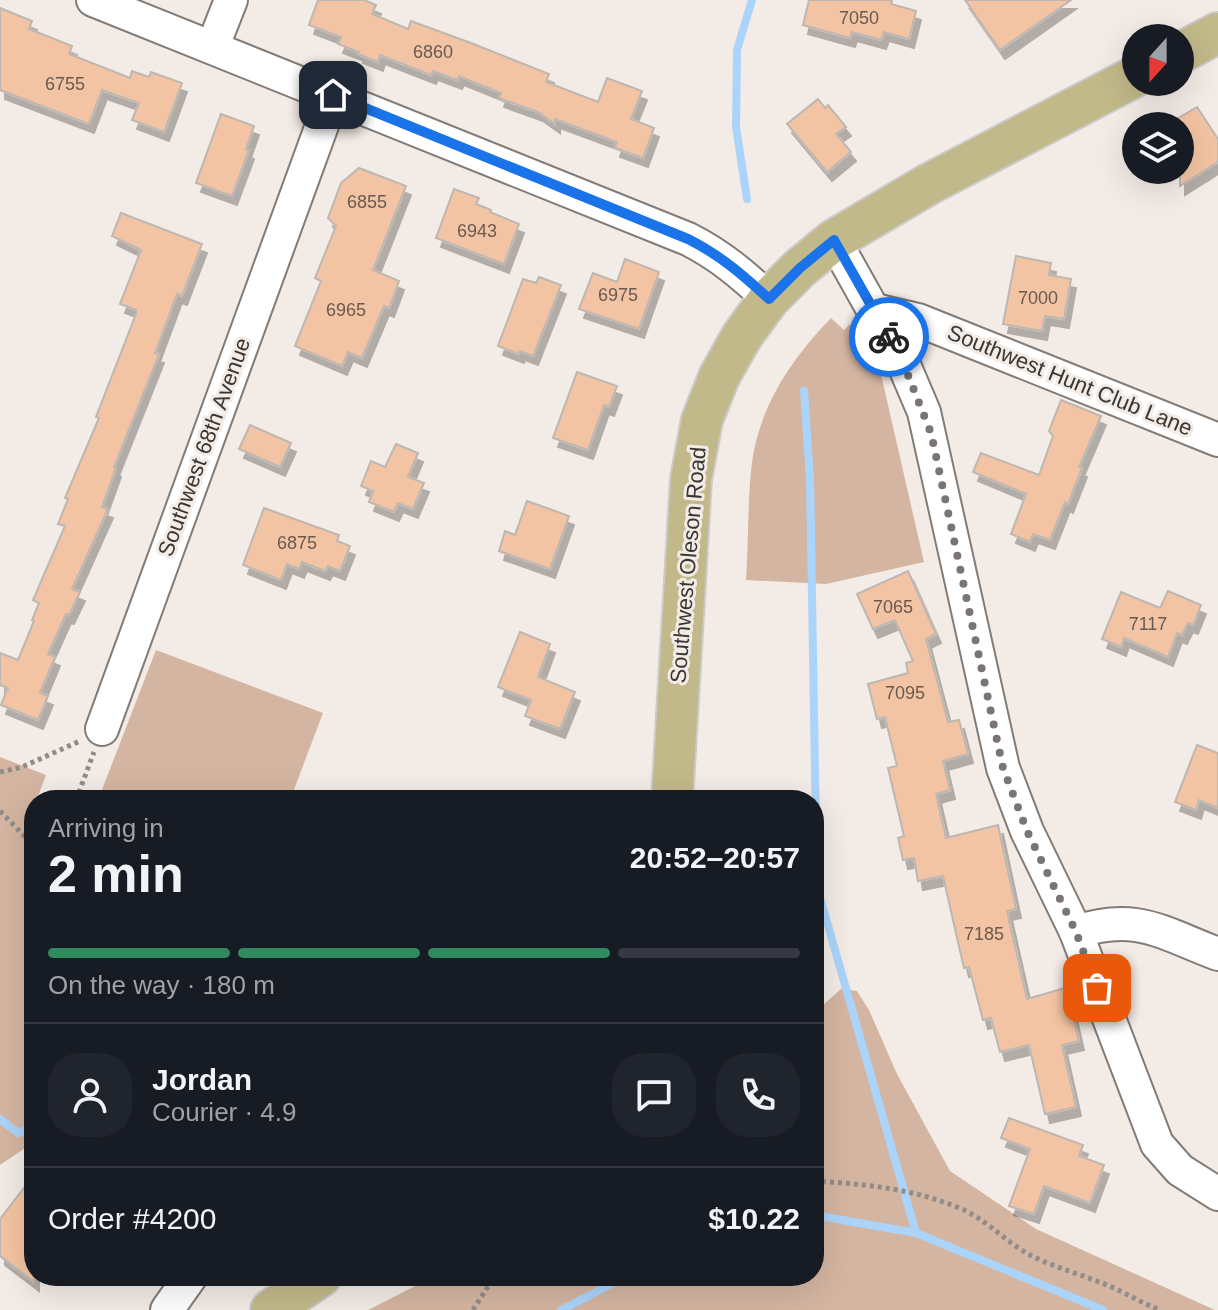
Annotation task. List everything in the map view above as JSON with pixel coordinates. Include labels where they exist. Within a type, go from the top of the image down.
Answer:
[{"type":"main road","points":[[1194,46],[1218,33]]},
{"type":"main road","name":"Southwest Oleson Road","points":[[673,790],[690,494],[702,420],[719,377],[742,336],[769,299],[834,240],[929,184],[1122,83]]},
{"type":"main road","points":[[271,1310],[306,1286]]},
{"type":"street","points":[[93,0],[688,239],[736,267],[769,299]]},
{"type":"street","points":[[213,46],[231,0]]},
{"type":"street","name":"Southwest 68th Avenue","points":[[102,729],[333,95]]},
{"type":"street","points":[[834,240],[904,365],[931,433],[1003,768],[1027,831],[1076,932],[1157,1144],[1180,1170],[1218,1194]]},
{"type":"street","name":"Southwest Hunt Club Lane","points":[[875,310],[918,320],[1218,440]]},
{"type":"street","points":[[1076,932],[1103,923],[1136,923],[1218,954]]},
{"type":"street","points":[[167,1310],[184,1286]]},
{"type":"path","points":[[0,772],[36,762],[102,729]]},
{"type":"path","points":[[80,790],[102,729]]},
{"type":"path","points":[[0,811],[24,836]]},
{"type":"path","points":[[824,1182],[886,1188],[964,1210],[989,1224],[999,1235],[1030,1255],[1116,1288],[1160,1310]]},
{"type":"path","points":[[473,1310],[489,1286]]},
{"type":"shaded area","points":[[831,318],[844,330],[850,324],[877,357],[924,562],[826,584],[746,580],[750,480],[759,431],[783,378]]},
{"type":"shaded area","points":[[156,650],[323,713],[294,790],[102,790]]},
{"type":"shaded area","points":[[0,757],[46,775],[40,790],[24,790],[24,1149],[0,1165]]},
{"type":"shaded area","points":[[841,989],[857,991],[869,1010],[897,1074],[950,1171],[1036,1229],[1215,1310],[368,1310],[415,1286],[824,1286],[824,1004]]},
{"type":"building","points":[[318,0],[364,0],[376,5],[372,14],[408,29],[411,21],[471,43],[549,74],[546,82],[598,102],[607,78],[642,91],[631,119],[654,128],[643,158],[615,148],[617,142],[555,119],[555,124],[538,112],[499,98],[501,93],[459,76],[457,80],[433,71],[431,75],[380,55],[378,62],[358,54],[338,44],[341,37],[309,25]]},
{"type":"building","points":[[809,0],[892,0],[891,4],[916,11],[909,39],[884,32],[881,40],[852,32],[850,38],[803,25]]},
{"type":"building","points":[[965,0],[1071,0],[1000,50]]},
{"type":"building","points":[[0,8],[32,21],[29,29],[72,46],[69,54],[130,78],[132,71],[149,77],[151,72],[182,83],[164,132],[132,120],[139,103],[102,90],[89,124],[0,90]]},
{"type":"building","points":[[818,99],[825,108],[828,105],[846,127],[836,134],[851,152],[827,172],[787,124]]},
{"type":"building","points":[[1197,107],[1218,139],[1218,162],[1194,177],[1194,112],[1189,112]]},
{"type":"building","points":[[221,114],[254,126],[246,149],[249,150],[232,196],[196,183]]},
{"type":"building","points":[[359,168],[406,186],[373,270],[399,281],[389,308],[384,306],[362,358],[348,352],[342,366],[295,346],[321,281],[315,278],[336,226],[328,218],[341,183]]},
{"type":"building","points":[[454,189],[479,198],[476,204],[519,224],[504,264],[436,238]]},
{"type":"building","points":[[121,213],[202,244],[182,296],[177,294],[155,353],[159,354],[114,467],[102,507],[108,509],[72,589],[80,592],[48,654],[55,657],[40,693],[48,696],[38,720],[1,705],[8,688],[0,685],[0,653],[18,660],[34,621],[39,603],[33,600],[65,526],[58,524],[68,499],[65,498],[99,418],[96,417],[136,314],[136,310],[120,304],[141,250],[112,236]]},
{"type":"building","points":[[1016,256],[1051,263],[1049,275],[1071,279],[1064,319],[1045,316],[1042,331],[1003,324]]},
{"type":"building","points":[[625,259],[659,272],[639,329],[579,309],[593,273],[617,282]]},
{"type":"building","points":[[539,277],[561,285],[533,356],[498,346],[523,279],[536,283]]},
{"type":"building","points":[[577,372],[617,386],[609,407],[604,405],[588,450],[553,438]]},
{"type":"building","points":[[1061,400],[1101,416],[1079,467],[1082,468],[1068,504],[1065,502],[1050,540],[1033,534],[1030,542],[1011,534],[1026,494],[973,472],[981,453],[1039,475],[1053,436],[1049,431]]},
{"type":"building","points":[[250,425],[291,443],[280,467],[239,449]]},
{"type":"building","points":[[396,444],[418,453],[408,477],[424,483],[413,509],[398,503],[394,512],[369,502],[373,491],[361,486],[371,461],[385,467]]},
{"type":"building","points":[[527,501],[569,516],[550,569],[499,551],[505,531],[515,535]]},
{"type":"building","points":[[264,508],[339,535],[337,541],[350,546],[340,571],[328,566],[325,571],[302,562],[299,569],[287,564],[281,580],[243,565]]},
{"type":"building","points":[[908,571],[936,634],[926,639],[948,722],[959,720],[968,754],[943,761],[950,790],[936,794],[946,838],[998,825],[1016,909],[1007,911],[1027,999],[1065,988],[1073,1015],[1079,1041],[1062,1045],[1076,1107],[1045,1114],[1029,1045],[1000,1052],[991,1018],[983,1020],[969,967],[964,968],[943,876],[918,881],[914,858],[903,860],[898,838],[904,836],[888,768],[897,766],[885,717],[877,719],[868,684],[908,673],[906,663],[913,661],[895,620],[873,629],[857,594]]},
{"type":"building","points":[[1168,591],[1201,605],[1193,625],[1188,623],[1182,635],[1177,633],[1168,657],[1124,638],[1121,647],[1102,639],[1121,592],[1160,608]]},
{"type":"building","points":[[520,632],[550,644],[538,677],[575,692],[560,729],[525,716],[531,700],[498,687]]},
{"type":"building","points":[[1197,745],[1218,753],[1218,808],[1199,800],[1196,810],[1175,802]]},
{"type":"building","points":[[1009,1118],[1083,1145],[1079,1156],[1104,1165],[1090,1203],[1044,1186],[1034,1214],[1009,1206],[1030,1149],[1001,1138]]},
{"type":"building","points":[[24,1188],[24,1274],[0,1256],[0,1219]]},
{"type":"waterway","points":[[747,199],[736,127],[737,50],[752,0]]},
{"type":"waterway","points":[[804,391],[810,479],[815,790]]},
{"type":"waterway","points":[[824,911],[916,1233]]},
{"type":"waterway","points":[[0,1119],[18,1133],[24,1130]]},
{"type":"waterway","points":[[824,1217],[916,1233],[1103,1310]]},
{"type":"waterway","points":[[561,1310],[608,1286]]},
{"type":"way so far","points":[[889,337],[904,365],[931,433],[1003,768],[1027,831],[1076,932],[1097,988]]},
{"type":"route","points":[[333,95],[688,239],[736,267],[769,299],[834,240],[889,337]]}]
